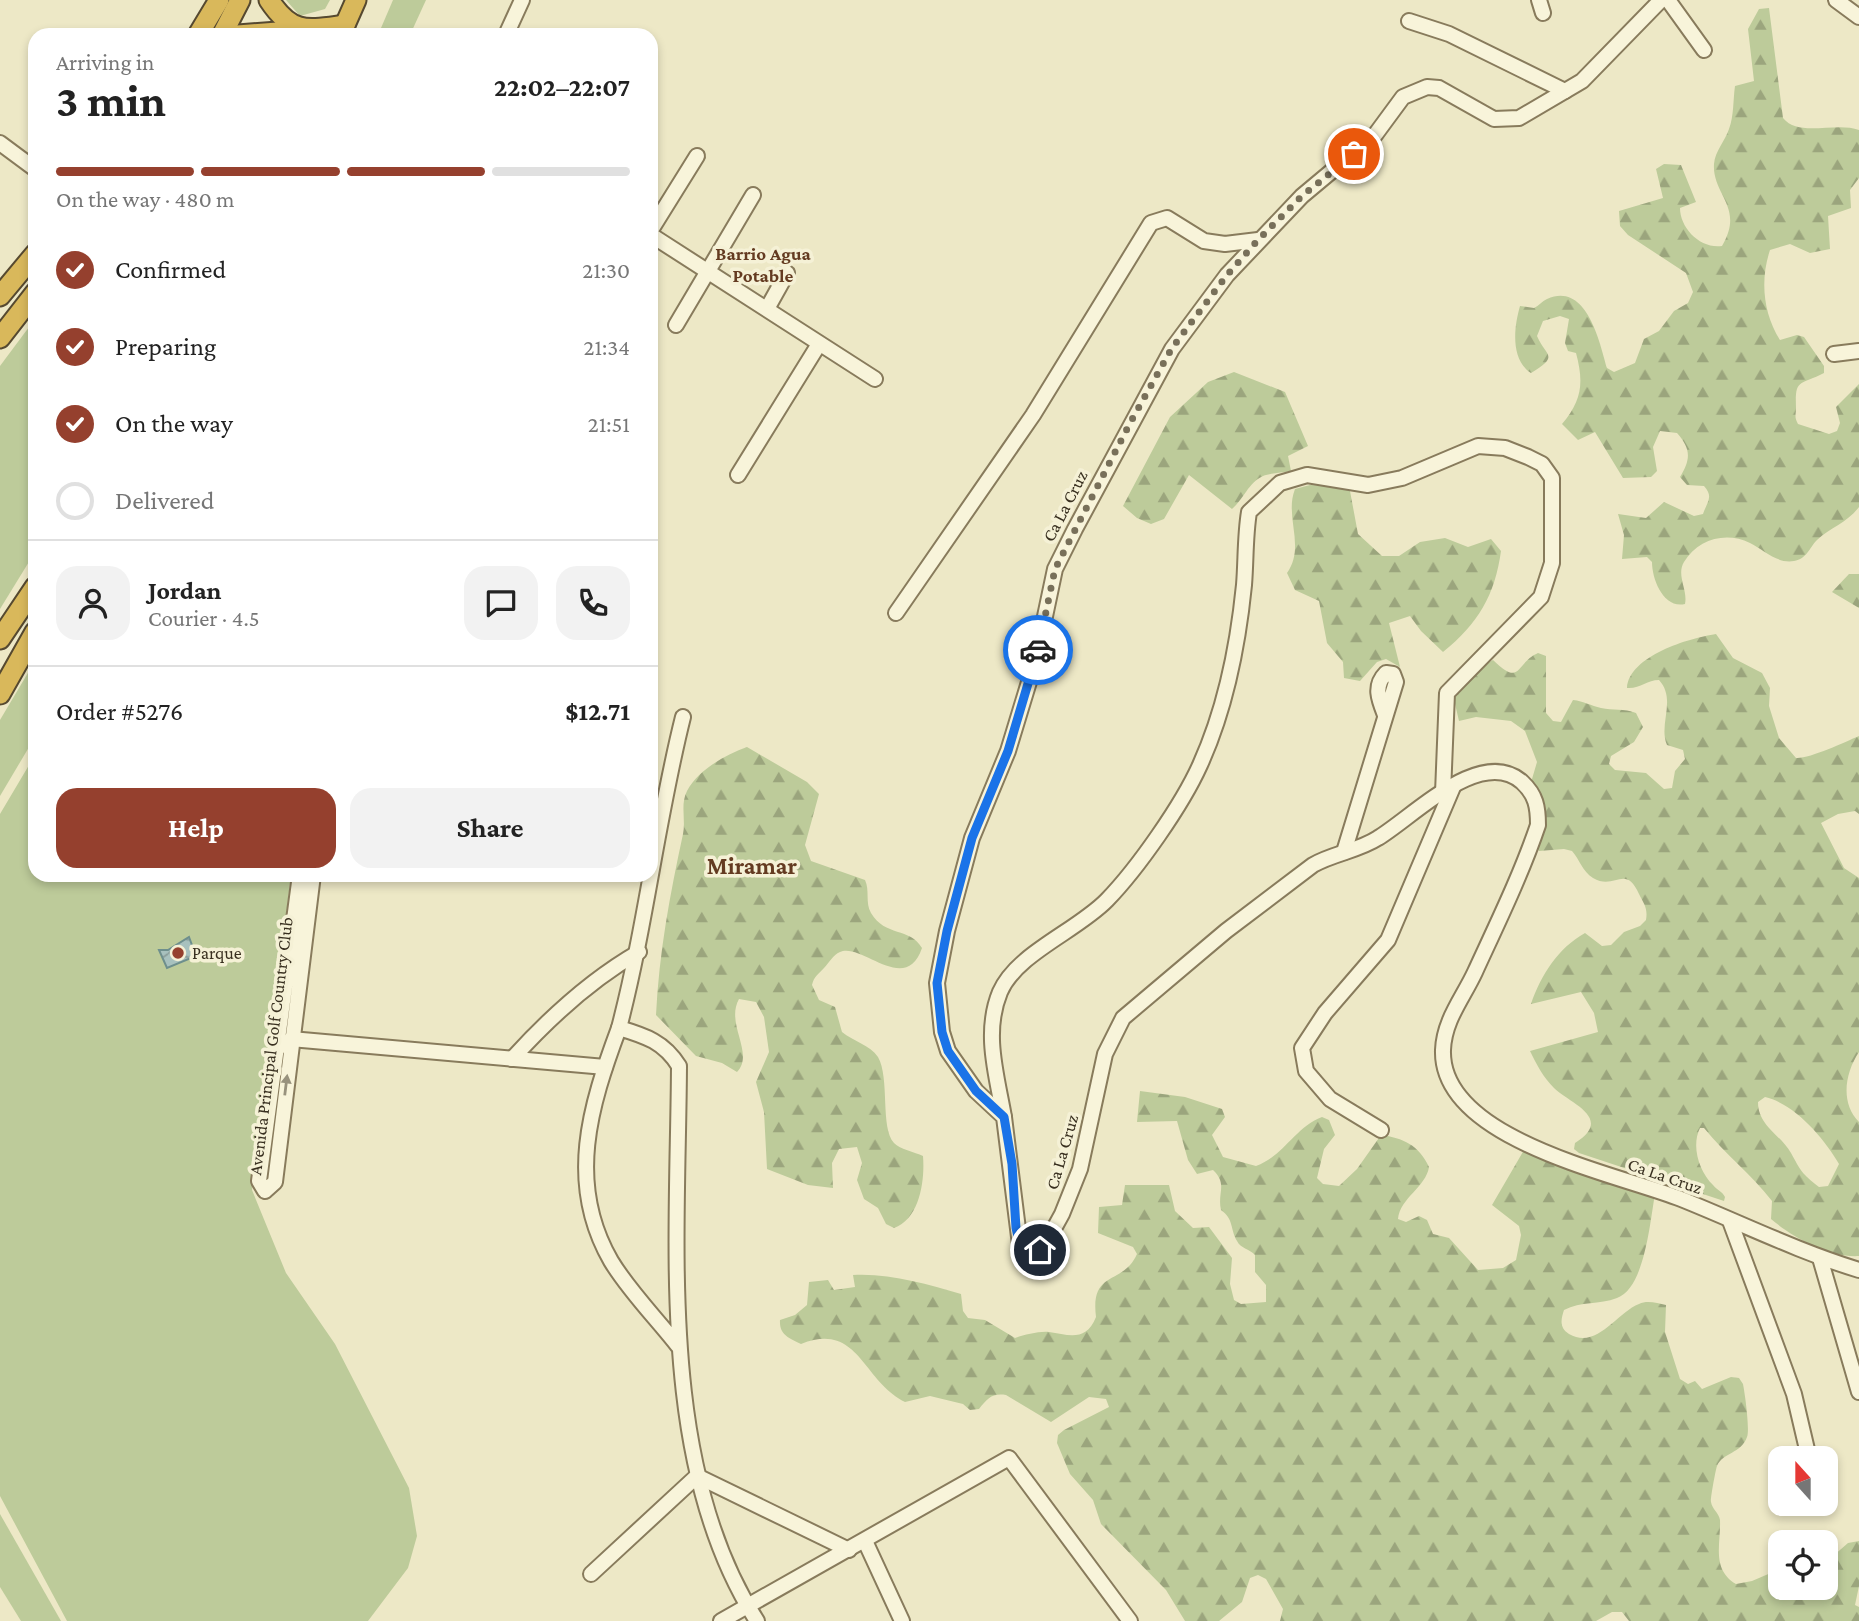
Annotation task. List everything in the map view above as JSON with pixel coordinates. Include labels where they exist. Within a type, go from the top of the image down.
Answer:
[{"type":"highway","points":[[202,28],[219,0]]},
{"type":"highway","points":[[226,28],[240,0]]},
{"type":"highway","points":[[269,0],[283,21],[304,28]]},
{"type":"highway","points":[[347,28],[356,0]]},
{"type":"highway","points":[[349,28],[369,0]]},
{"type":"highway","points":[[0,296],[28,262]]},
{"type":"highway","points":[[0,338],[28,302]]},
{"type":"highway","points":[[0,639],[28,597]]},
{"type":"highway","points":[[0,694],[28,644]]},
{"type":"street","points":[[509,28],[523,0]]},
{"type":"street","name":"Ca La Cruz","points":[[1661,0],[1582,81],[1519,118],[1494,119],[1439,89],[1412,91],[1403,97],[1368,141],[1302,196],[1258,240],[1227,275],[1172,348],[1055,569],[1036,659],[1016,724],[972,838],[947,931],[937,983],[942,1032],[948,1051],[976,1091],[1004,1117],[1016,1228],[1020,1245],[1033,1252],[1045,1245],[1080,1169],[1105,1054],[1123,1018],[1226,931],[1313,865],[1328,856],[1375,840],[1448,790],[1482,771],[1502,770],[1532,791],[1538,807],[1538,825],[1527,857],[1474,975],[1448,1021],[1443,1051],[1450,1086],[1479,1113],[1526,1145],[1572,1165],[1680,1198],[1820,1258],[1859,1270]]},
{"type":"street","points":[[1668,0],[1704,50]]},
{"type":"street","points":[[1836,0],[1859,17]]},
{"type":"street","points":[[1409,21],[1449,34],[1565,91]]},
{"type":"street","points":[[0,143],[28,164]]},
{"type":"street","points":[[658,219],[698,156]]},
{"type":"street","points":[[676,325],[753,195]]},
{"type":"street","points":[[896,613],[1033,415],[1151,223],[1167,218],[1204,242],[1225,244],[1258,240]]},
{"type":"street","points":[[658,240],[768,307],[819,344],[875,379]]},
{"type":"street","points":[[768,307],[787,273]]},
{"type":"street","points":[[738,475],[819,344]]},
{"type":"street","points":[[1834,354],[1859,351]]},
{"type":"street","points":[[1004,1117],[990,1035],[1000,992],[1019,965],[1073,930],[1108,900],[1158,833],[1199,766],[1220,711],[1233,650],[1244,586],[1249,512],[1280,483],[1307,475],[1368,485],[1402,478],[1478,446],[1489,445],[1542,464],[1552,478],[1552,564],[1541,597],[1447,693],[1448,790],[1388,940],[1325,1013],[1302,1048],[1306,1071],[1330,1099],[1381,1130]]},
{"type":"street","points":[[1344,852],[1385,716]]},
{"type":"street","points":[[658,832],[664,794],[683,717]]},
{"type":"street","name":"Avenida Principal Golf Country Club","points":[[299,882],[259,1181],[265,1191],[275,1182],[312,882]]},
{"type":"street","points":[[650,882],[639,952],[591,1120],[584,1172],[593,1217],[611,1262],[678,1346]]},
{"type":"street","points":[[512,1059],[552,1015],[613,967],[639,952]]},
{"type":"street","points":[[619,1028],[652,1038],[668,1049],[679,1066],[678,1346],[697,1476],[717,1534],[747,1606],[757,1621]]},
{"type":"street","points":[[277,1055],[291,1039],[605,1067]]},
{"type":"street","points":[[1730,1221],[1794,1394],[1806,1446]]},
{"type":"street","points":[[1820,1258],[1859,1392]]},
{"type":"street","points":[[721,1621],[1009,1458],[1123,1618]]},
{"type":"street","points":[[697,1476],[849,1550]]},
{"type":"street","points":[[591,1574],[697,1476]]},
{"type":"street","points":[[865,1541],[902,1621]]},
{"type":"green space","points":[[286,0],[330,0],[325,9],[300,16]]},
{"type":"green space","points":[[393,0],[426,0],[413,28],[381,28]]},
{"type":"green space","points":[[1769,8],[1783,118],[1798,127],[1859,130],[1859,178],[1850,190],[1851,208],[1828,216],[1830,249],[1810,253],[1790,244],[1770,250],[1764,285],[1770,319],[1780,340],[1797,335],[1804,337],[1824,366],[1824,373],[1798,387],[1798,424],[1829,434],[1837,431],[1840,423],[1836,407],[1859,384],[1859,507],[1817,540],[1805,556],[1794,561],[1776,558],[1741,539],[1713,539],[1705,543],[1684,562],[1681,572],[1685,604],[1678,604],[1665,598],[1661,592],[1654,577],[1652,562],[1647,557],[1622,559],[1624,535],[1618,514],[1646,518],[1664,502],[1694,516],[1703,514],[1709,493],[1704,486],[1687,485],[1680,477],[1688,459],[1685,444],[1677,433],[1660,431],[1653,447],[1657,471],[1651,477],[1623,478],[1595,432],[1578,440],[1562,424],[1574,407],[1580,391],[1576,353],[1568,351],[1565,343],[1569,319],[1560,316],[1543,321],[1537,336],[1547,352],[1548,359],[1531,373],[1524,367],[1517,351],[1516,323],[1520,306],[1534,308],[1547,299],[1561,296],[1572,299],[1582,307],[1589,318],[1607,368],[1614,372],[1635,363],[1644,339],[1659,331],[1674,311],[1688,303],[1693,292],[1686,273],[1628,235],[1620,226],[1619,211],[1663,198],[1656,169],[1664,164],[1681,165],[1696,202],[1680,208],[1683,223],[1699,241],[1722,246],[1730,221],[1714,164],[1731,124],[1735,86],[1754,81],[1748,29],[1759,9]]},
{"type":"green space","points":[[28,328],[28,563],[0,609],[0,366]]},
{"type":"green space","points":[[1234,372],[1285,392],[1308,446],[1288,456],[1291,471],[1258,479],[1232,509],[1189,475],[1164,519],[1151,524],[1137,518],[1123,506],[1170,417],[1208,382]]},
{"type":"green space","points":[[1310,485],[1343,486],[1350,491],[1358,534],[1382,556],[1399,556],[1420,542],[1445,538],[1468,547],[1491,539],[1501,551],[1498,567],[1483,608],[1466,631],[1443,652],[1410,616],[1389,623],[1400,667],[1386,659],[1377,662],[1360,681],[1344,678],[1343,662],[1327,643],[1319,601],[1295,590],[1287,573],[1295,552],[1292,500],[1295,489]]},
{"type":"green space","points":[[1849,574],[1859,574],[1859,608],[1832,592]]},
{"type":"green space","points":[[1716,634],[1733,658],[1762,673],[1770,688],[1769,706],[1779,738],[1796,758],[1818,753],[1859,736],[1859,814],[1855,811],[1838,814],[1821,823],[1844,868],[1859,878],[1859,1052],[1850,1069],[1847,1097],[1859,1122],[1859,1256],[1836,1254],[1812,1245],[1771,1219],[1772,1201],[1704,1128],[1700,1128],[1696,1143],[1700,1166],[1708,1179],[1724,1195],[1724,1201],[1579,1153],[1574,1149],[1575,1143],[1591,1126],[1590,1119],[1578,1105],[1550,1084],[1530,1051],[1598,1032],[1594,1013],[1581,992],[1531,1004],[1535,993],[1552,963],[1575,939],[1585,933],[1602,946],[1611,945],[1624,932],[1640,926],[1646,920],[1646,909],[1629,880],[1608,882],[1593,878],[1572,851],[1539,851],[1535,844],[1532,779],[1537,762],[1525,731],[1511,721],[1476,717],[1459,721],[1452,691],[1470,673],[1493,660],[1514,673],[1538,653],[1546,656],[1546,713],[1553,721],[1561,722],[1573,700],[1601,708],[1636,713],[1643,727],[1634,742],[1611,756],[1609,764],[1615,770],[1646,773],[1664,789],[1672,788],[1675,771],[1685,759],[1683,750],[1667,745],[1664,729],[1667,696],[1664,688],[1659,680],[1627,688],[1630,677],[1649,658],[1677,644]],"holes":[[[1765,1097],[1776,1101],[1808,1123],[1839,1164],[1828,1186],[1819,1187],[1805,1175],[1786,1146],[1766,1124],[1758,1102]]]},
{"type":"green space","points":[[28,673],[28,749],[0,796],[0,720]]},
{"type":"green space","points":[[747,747],[807,782],[819,794],[805,845],[811,861],[865,880],[869,909],[877,921],[911,937],[922,948],[915,962],[895,968],[849,951],[840,952],[816,976],[812,985],[819,1000],[835,1007],[842,1032],[871,1049],[878,1057],[884,1077],[887,1126],[894,1143],[923,1156],[922,1187],[915,1208],[903,1223],[894,1228],[886,1224],[878,1208],[864,1199],[857,1180],[862,1163],[857,1147],[839,1149],[832,1163],[833,1188],[808,1185],[767,1169],[764,1112],[756,1082],[769,1052],[764,1017],[756,1002],[739,999],[736,1009],[735,1018],[743,1056],[737,1072],[722,1063],[696,1056],[656,1015],[666,924],[684,828],[685,796],[692,783],[705,770]]},
{"type":"green space","points":[[28,767],[28,882],[290,882],[252,1190],[286,1273],[335,1344],[409,1488],[417,1536],[408,1568],[368,1621],[67,1621],[0,1496],[0,814]]},
{"type":"green space","points":[[1140,1091],[1185,1097],[1222,1109],[1225,1117],[1212,1135],[1223,1157],[1256,1166],[1274,1156],[1304,1128],[1322,1117],[1329,1120],[1335,1135],[1324,1149],[1317,1178],[1323,1184],[1339,1186],[1357,1169],[1381,1135],[1396,1138],[1415,1148],[1429,1167],[1423,1181],[1403,1205],[1398,1219],[1406,1222],[1419,1216],[1427,1220],[1433,1234],[1449,1238],[1478,1270],[1503,1268],[1516,1260],[1521,1235],[1519,1226],[1492,1205],[1524,1150],[1655,1194],[1645,1252],[1634,1281],[1626,1292],[1617,1298],[1564,1310],[1562,1326],[1569,1334],[1579,1338],[1589,1337],[1639,1304],[1649,1302],[1666,1305],[1665,1332],[1680,1379],[1688,1384],[1695,1381],[1702,1389],[1731,1377],[1739,1378],[1743,1384],[1748,1420],[1747,1437],[1741,1447],[1723,1458],[1717,1466],[1711,1500],[1720,1520],[1719,1555],[1723,1571],[1736,1584],[1768,1574],[1768,1600],[1838,1600],[1838,1552],[1848,1543],[1859,1541],[1859,1586],[1855,1605],[1859,1607],[1859,1621],[1629,1621],[1622,1612],[1612,1612],[1596,1621],[1280,1621],[1283,1609],[1266,1579],[1258,1575],[1250,1578],[1242,1602],[1219,1621],[1185,1621],[1166,1590],[1101,1524],[1093,1500],[1070,1474],[1057,1443],[1058,1435],[1064,1430],[1109,1407],[1106,1399],[1089,1397],[1051,1422],[1006,1395],[994,1396],[979,1409],[970,1410],[963,1404],[930,1396],[905,1402],[879,1381],[859,1356],[836,1340],[820,1339],[801,1344],[783,1333],[780,1320],[795,1315],[807,1305],[809,1282],[828,1280],[834,1290],[855,1287],[853,1275],[867,1275],[908,1280],[961,1294],[963,1311],[968,1318],[985,1320],[1015,1338],[1041,1332],[1082,1334],[1096,1317],[1095,1302],[1098,1291],[1103,1284],[1124,1271],[1137,1254],[1133,1247],[1098,1233],[1099,1207],[1122,1205],[1125,1185],[1169,1185],[1175,1211],[1193,1228],[1209,1227],[1232,1258],[1230,1284],[1234,1300],[1241,1304],[1266,1302],[1266,1285],[1255,1272],[1255,1255],[1239,1244],[1230,1221],[1221,1210],[1221,1184],[1217,1175],[1213,1170],[1197,1174],[1188,1160],[1177,1121],[1137,1122]]},
{"type":"green space","points":[[0,1514],[61,1621],[21,1621],[0,1587]]},
{"type":"water","name":"Parque","points":[[189,937],[196,956],[167,968],[159,950],[168,950]]},
{"type":"way so far","points":[[1038,650],[1055,569],[1172,348],[1227,275],[1258,240],[1302,196],[1354,154]]},
{"type":"place","name":"Parque","points":[[178,953]]},
{"type":"district","name":"Barrio Agua Potable","points":[[763,264]]},
{"type":"district","name":"Miramar","points":[[752,866]]},
{"type":"route","points":[[1038,650],[1008,751],[972,838],[947,931],[937,983],[942,1032],[948,1051],[976,1091],[1004,1117],[1012,1164],[1016,1228],[1020,1245],[1025,1250],[1040,1250]]}]
